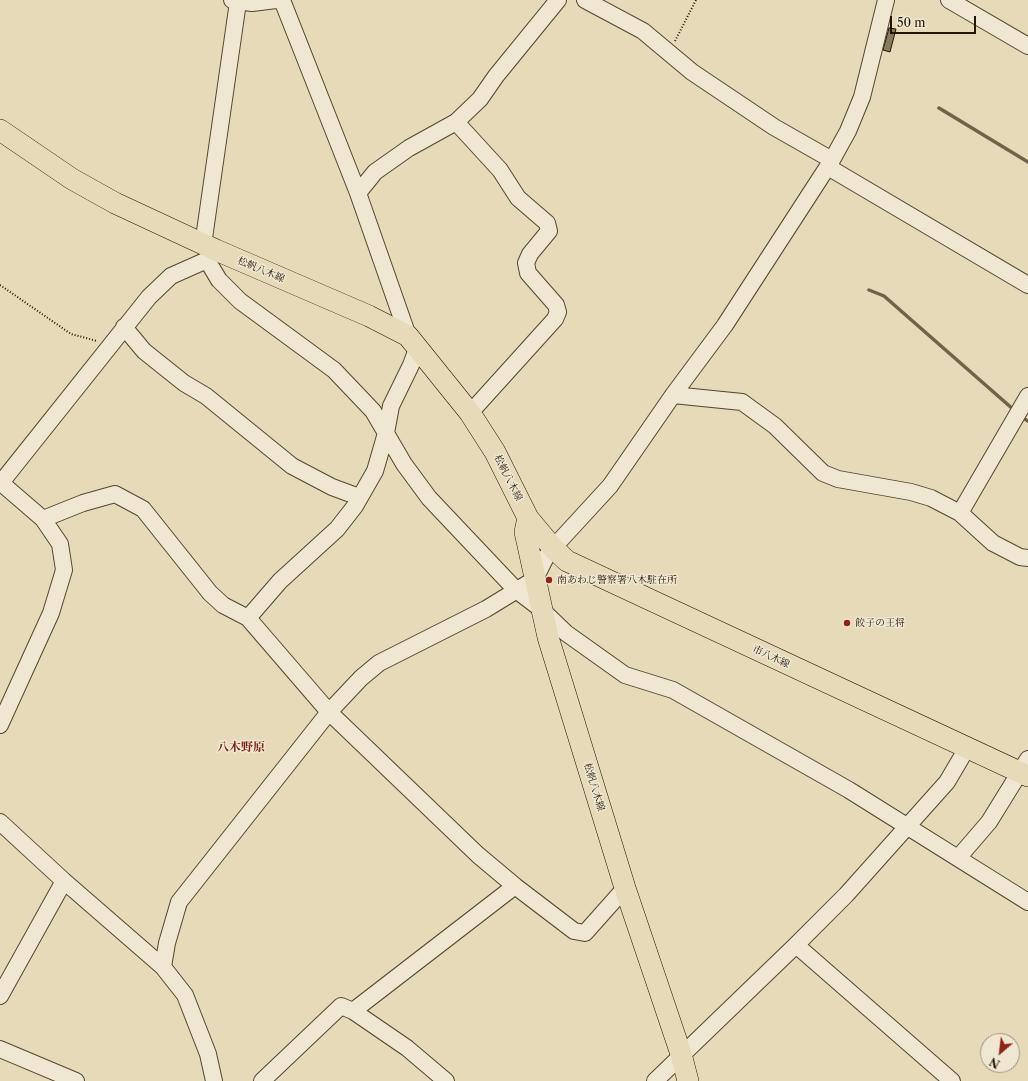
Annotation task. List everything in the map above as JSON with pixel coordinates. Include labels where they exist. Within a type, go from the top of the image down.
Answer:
[{"type":"main road","name":"松帆八木線","points":[[0,130],[53,166],[115,203],[208,252],[369,316],[413,341],[470,412],[495,452],[528,518],[525,532],[548,637],[625,888],[681,1054],[688,1081]]},
{"type":"main road","name":"市八木線","points":[[528,518],[553,548],[567,560],[615,584],[967,748],[1025,769]]},
{"type":"street","points":[[276,0],[269,2],[235,1],[208,252],[219,280],[240,301],[334,370],[373,411],[404,464],[429,498],[516,590],[541,609],[566,633],[625,675],[673,690],[850,790],[1028,902]]},
{"type":"street","points":[[248,618],[280,581],[337,529],[359,497],[374,471],[386,433],[391,406],[411,365],[413,341],[358,193],[282,0]]},
{"type":"street","points":[[358,193],[376,172],[409,148],[456,122],[480,99],[496,76],[558,0]]},
{"type":"street","points":[[585,0],[643,31],[692,72],[774,127],[1028,285]]},
{"type":"street","points":[[163,967],[167,943],[179,902],[329,712],[361,678],[379,663],[486,609],[535,579],[546,557],[553,548],[610,486],[673,395],[725,325],[830,163],[848,131],[862,97],[886,0]]},
{"type":"street","points":[[949,0],[1028,46]]},
{"type":"street","points":[[456,122],[500,170],[518,198],[547,223],[549,231],[530,254],[526,263],[528,273],[556,305],[558,312],[554,319],[470,412]]},
{"type":"street","points":[[0,725],[51,613],[64,570],[60,544],[43,518],[0,483],[149,297],[172,276],[208,252]]},
{"type":"street","points":[[124,327],[144,351],[184,383],[206,396],[292,466],[332,487],[359,497]]},
{"type":"street","points":[[673,395],[742,402],[774,426],[823,473],[838,479],[911,492],[931,498],[960,513],[993,543],[1020,557],[1028,558]]},
{"type":"street","points":[[960,513],[1028,396]]},
{"type":"street","points":[[43,518],[83,503],[115,494],[143,509],[210,593],[223,605],[248,618],[329,712],[478,855],[515,886],[574,931],[585,933],[625,888]]},
{"type":"street","points":[[655,1081],[681,1054],[796,945],[846,895],[947,782],[967,748]]},
{"type":"street","points":[[958,858],[989,822],[1025,769]]},
{"type":"street","points":[[0,822],[64,881],[163,967],[185,995],[208,1054],[214,1081]]},
{"type":"street","points":[[2,988],[64,881]]},
{"type":"street","points":[[353,1011],[515,886]]},
{"type":"street","points":[[796,945],[952,1081]]},
{"type":"street","points":[[262,1081],[341,1006],[353,1011],[407,1048],[446,1081]]},
{"type":"street","points":[[0,1049],[76,1081]]},
{"type":"path","points":[[668,52],[696,0]]},
{"type":"path","points":[[0,286],[70,334],[110,345]]},
{"type":"building","points":[[889,28],[896,29],[890,52],[883,50]]},
{"type":"waterway","points":[[939,108],[1028,162]]},
{"type":"waterway","points":[[869,290],[884,296],[1014,410]]},
{"type":"waterway","points":[[1020,416],[1028,421]]},
{"type":"place","name":"南あわじ警察署八木駐在所","points":[[549,580]]},
{"type":"place","name":"餃子の王将","points":[[847,623]]},
{"type":"district","name":"八木野原","points":[[241,748]]}]
